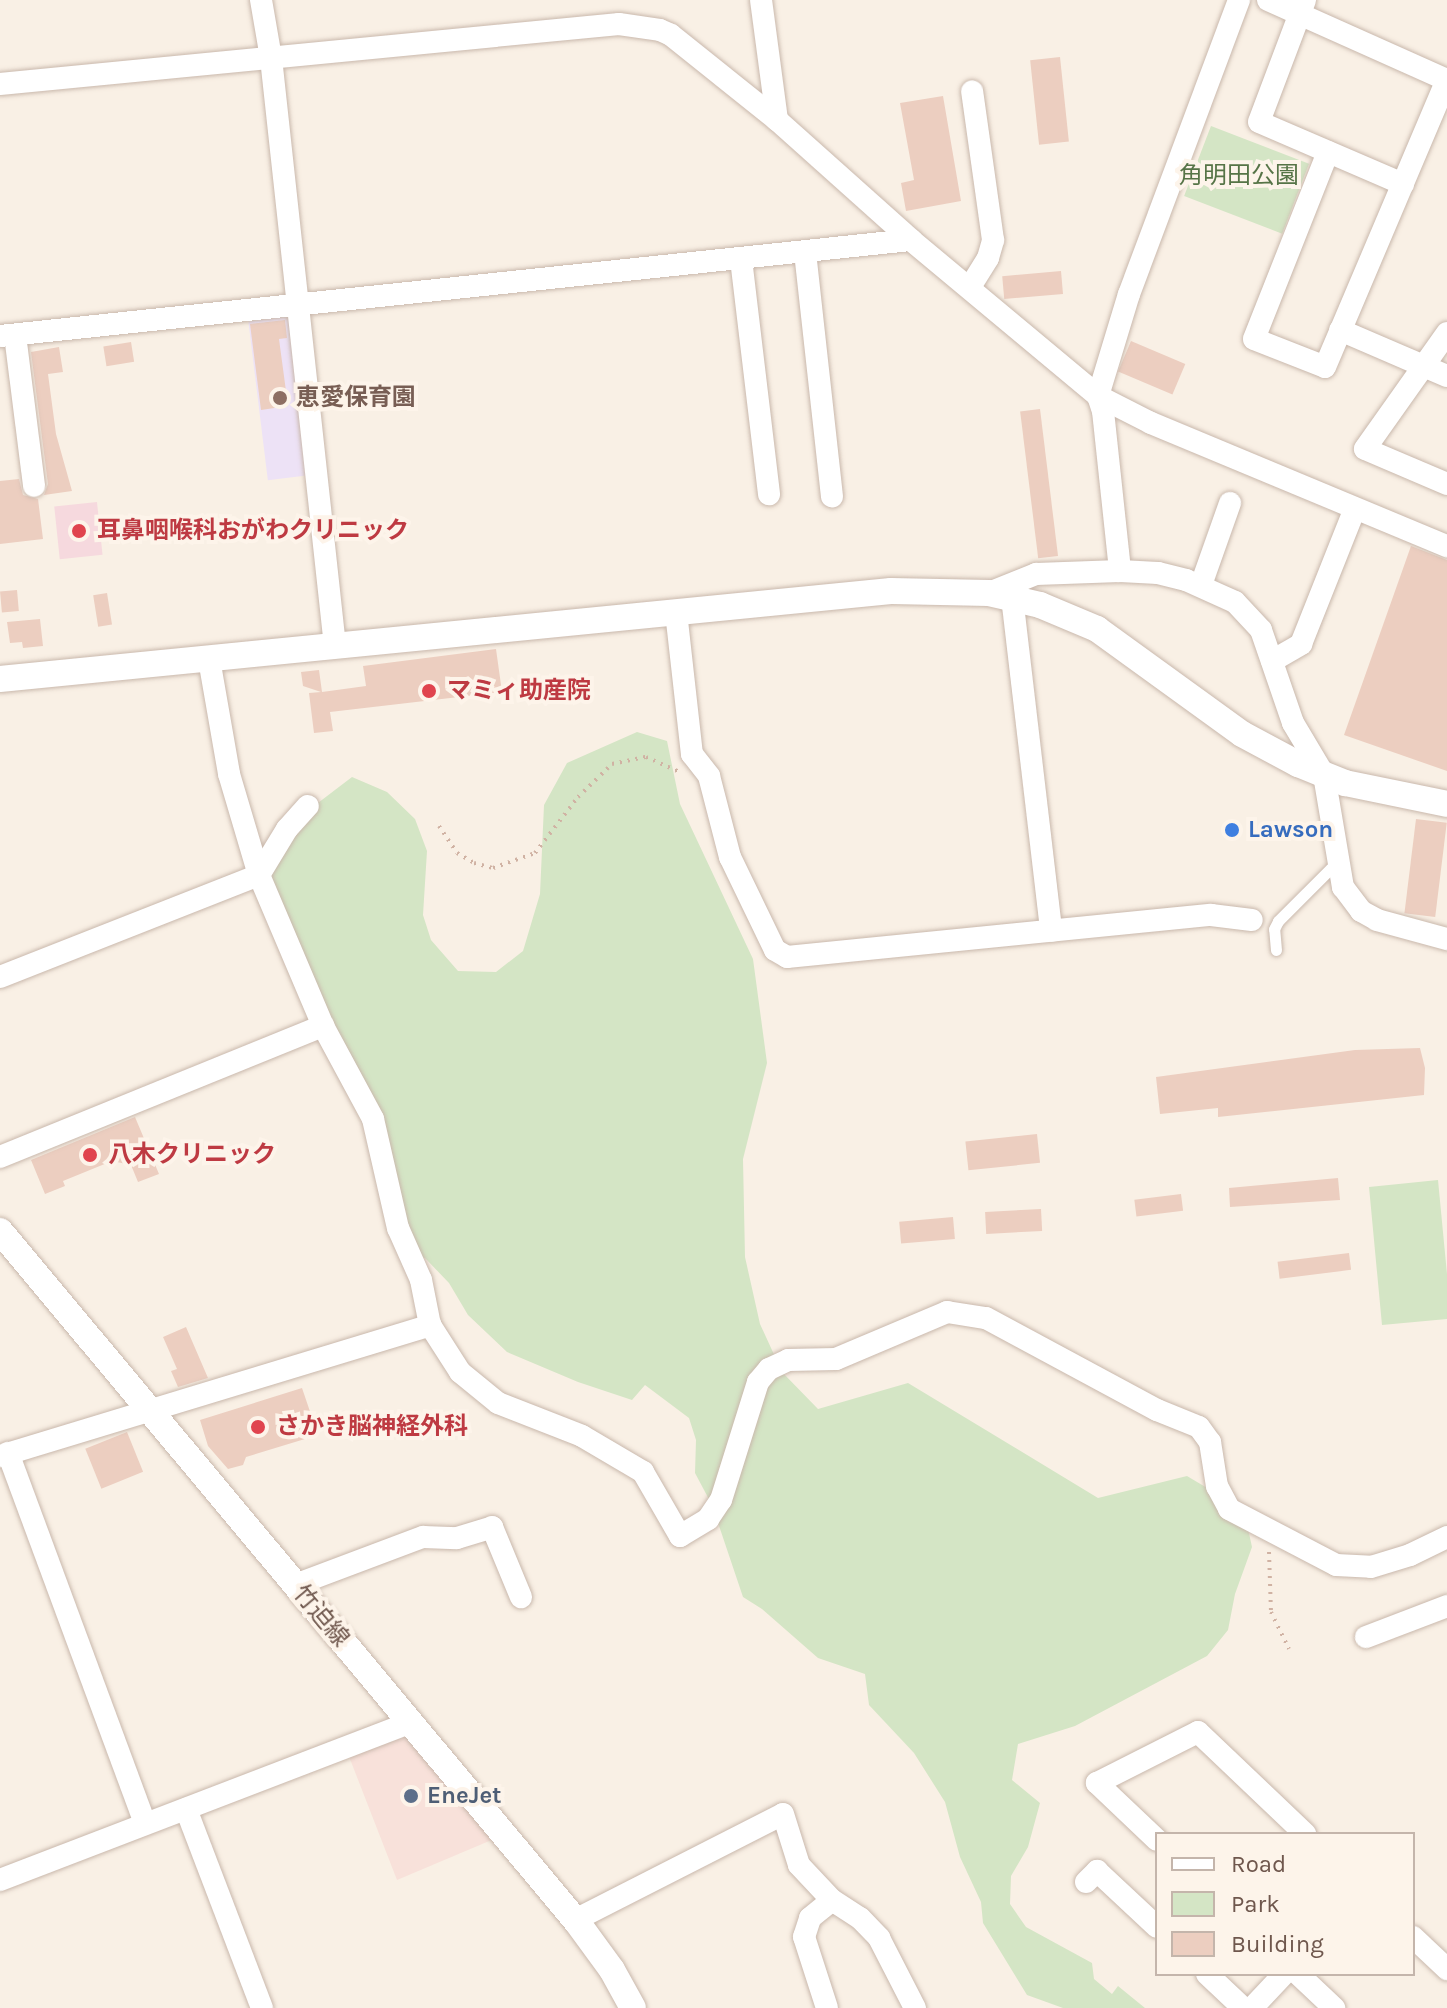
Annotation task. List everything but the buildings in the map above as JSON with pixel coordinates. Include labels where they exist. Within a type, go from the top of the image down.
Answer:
[{"type":"street","points":[[261,0],[271,58],[335,646]]},
{"type":"street","points":[[761,0],[777,120]]},
{"type":"street","points":[[1120,571],[1103,411],[1098,396],[1129,294],[1239,0]]},
{"type":"street","points":[[1268,0],[1302,7],[1447,80],[1325,367],[1254,339],[1328,152]]},
{"type":"street","points":[[1302,7],[1259,122],[1403,184]]},
{"type":"street","points":[[0,84],[619,24],[637,25],[671,35],[777,120],[911,240],[1098,396],[1151,423],[1447,546]]},
{"type":"street","points":[[970,287],[988,258],[993,240],[972,91]]},
{"type":"street","points":[[34,486],[8,336],[911,240]]},
{"type":"street","points":[[805,252],[832,497]]},
{"type":"street","points":[[741,259],[769,494]]},
{"type":"street","points":[[1340,330],[1447,376]]},
{"type":"street","points":[[1447,333],[1365,449],[1447,484]]},
{"type":"street","points":[[1201,585],[1230,503]]},
{"type":"street","points":[[1272,661],[1301,644],[1355,508]]},
{"type":"street","points":[[1000,595],[1036,574],[1158,573],[1201,585],[1250,614],[1261,630],[1293,723],[1324,775],[1343,887],[1361,911],[1377,920],[1447,939]]},
{"type":"street","points":[[0,679],[891,591],[1000,595],[1097,629],[1242,734],[1324,775],[1345,783],[1447,804]]},
{"type":"street","points":[[1000,595],[1051,931]]},
{"type":"street","points":[[676,612],[692,754],[709,776],[725,845],[775,950],[787,957],[1211,915],[1252,920]]},
{"type":"street","points":[[209,659],[229,774],[259,875],[323,1026],[373,1119],[398,1228],[421,1280],[430,1325],[460,1372],[498,1403],[582,1436],[643,1472],[680,1536],[708,1519],[721,1500],[758,1382],[769,1369],[788,1360],[836,1359],[947,1312],[986,1318],[1157,1410],[1199,1427],[1210,1442],[1217,1486],[1229,1509],[1336,1565],[1371,1567],[1410,1555],[1447,1537]]},
{"type":"street","points":[[0,977],[259,875],[287,829],[308,806]]},
{"type":"street","points":[[0,1157],[323,1026]]},
{"type":"street","name":"竹迫線","points":[[0,1231],[575,1920],[612,1970],[633,2008]]},
{"type":"street","points":[[145,1824],[4,1454],[430,1325]]},
{"type":"street","points":[[295,1585],[423,1537],[457,1538],[492,1527],[521,1597]]},
{"type":"street","points":[[1366,1637],[1447,1606]]},
{"type":"street","points":[[0,1880],[410,1723]]},
{"type":"street","points":[[1155,1838],[1097,1783],[1198,1732],[1303,1832]]},
{"type":"street","points":[[186,1809],[262,2008]]},
{"type":"street","points":[[575,1920],[783,1814],[799,1865],[832,1900],[860,1918],[879,1938],[915,2008]]},
{"type":"street","points":[[1086,1882],[1097,1871],[1155,1925]]},
{"type":"street","points":[[827,2008],[804,1937],[810,1918],[832,1900]]},
{"type":"street","points":[[1415,1939],[1447,1969]]},
{"type":"street","points":[[1209,1976],[1243,2008]]},
{"type":"street","points":[[1252,2008],[1282,1976]]},
{"type":"street","points":[[1300,1976],[1334,2008]]},
{"type":"lane","points":[[1276,950],[1274,929],[1278,921],[1339,860]]},
{"type":"path","points":[[439,826],[457,853],[474,863],[493,868],[535,853],[578,797],[612,764],[646,757],[680,772],[702,766]]},
{"type":"path","points":[[1268,1529],[1271,1612],[1289,1649]]},
{"type":"shaded area","name":"恵愛保育園","points":[[293,316],[312,475],[268,480],[248,321]]},
{"type":"shaded area","name":"耳鼻咽喉科おがわクリニック","points":[[97,502],[103,555],[60,559],[54,506]]},
{"type":"shaded area","name":"EneJet","points":[[404,1736],[494,1839],[397,1880],[348,1754]]},
{"type":"green space","name":"角明田公園","points":[[1211,126],[1309,164],[1282,234],[1184,196]]},
{"type":"green space","points":[[637,732],[667,741],[680,804],[753,959],[767,1063],[743,1159],[745,1257],[760,1324],[782,1372],[818,1409],[908,1383],[1098,1498],[1187,1476],[1244,1510],[1252,1547],[1235,1594],[1228,1630],[1207,1656],[1075,1726],[1018,1744],[1012,1780],[1040,1803],[1028,1847],[1011,1876],[1010,1904],[1026,1927],[1092,1963],[1094,1979],[1112,1994],[1118,1986],[1145,2008],[1063,2008],[1027,1995],[983,1923],[981,1902],[960,1857],[945,1802],[914,1753],[869,1705],[865,1674],[818,1658],[762,1609],[743,1597],[712,1505],[695,1473],[696,1440],[689,1418],[645,1385],[632,1400],[578,1382],[507,1352],[468,1315],[449,1283],[425,1258],[416,1256],[313,986],[271,893],[270,868],[314,806],[352,777],[387,792],[415,819],[427,851],[423,915],[431,940],[458,971],[496,972],[523,951],[540,894],[544,805],[567,763]]},
{"type":"green space","points":[[1438,1180],[1447,1274],[1447,1319],[1382,1325],[1369,1187]]},
{"type":"place","name":"恵愛保育園","points":[[280,398]]},
{"type":"place","name":"耳鼻咽喉科おがわクリニック","points":[[79,531]]},
{"type":"place","name":"マミィ助産院","points":[[429,691]]},
{"type":"place","name":"Lawson","points":[[1232,830]]},
{"type":"place","name":"八木クリニック","points":[[90,1155]]},
{"type":"place","name":"さかき脳神経外科","points":[[258,1427]]},
{"type":"place","name":"EneJet","points":[[411,1796]]}]
